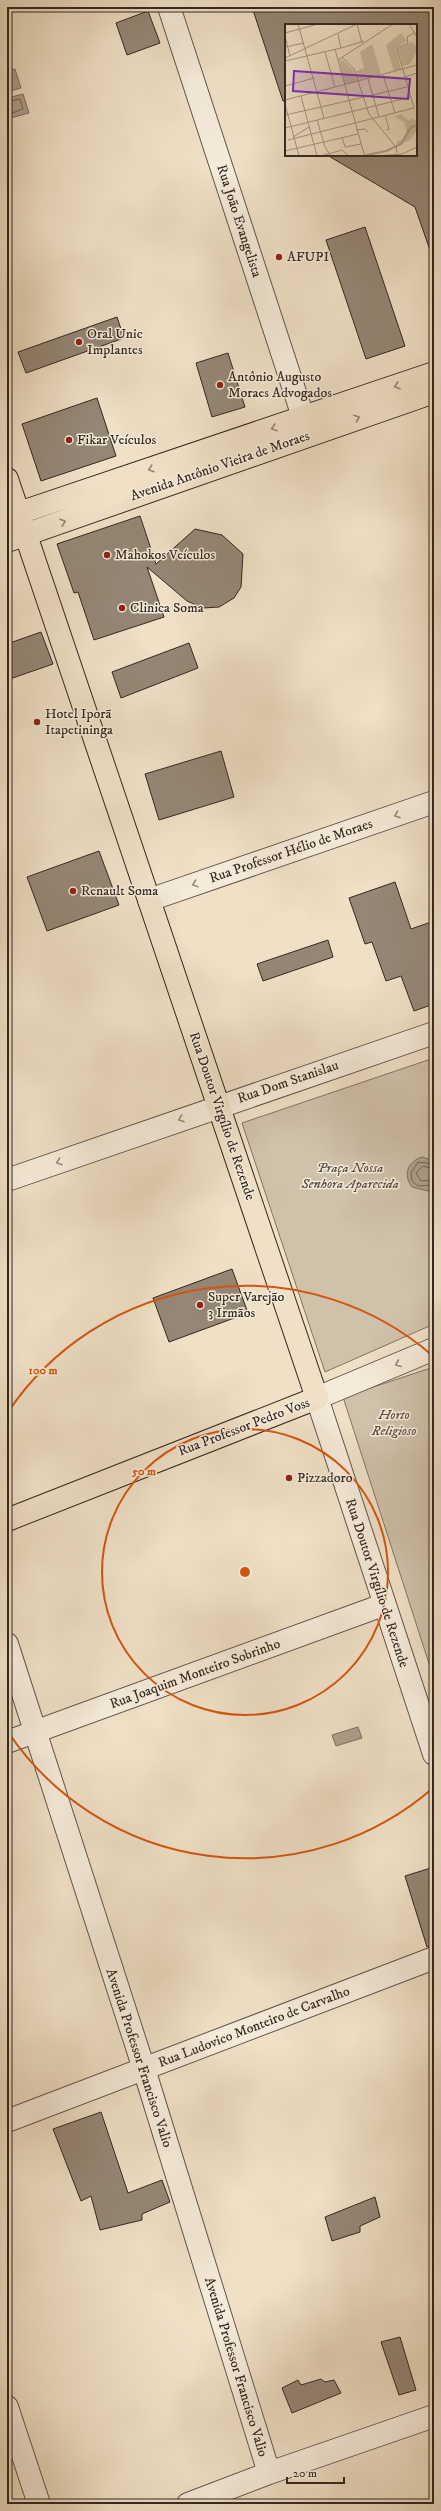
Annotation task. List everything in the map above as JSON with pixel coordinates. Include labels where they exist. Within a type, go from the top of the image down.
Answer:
[{"type":"main road","name":"Avenida Antônio Vieira de Moraes","points":[[334,418],[434,373]]},
{"type":"main road","name":"Avenida Antônio Vieira de Moraes","points":[[13,515],[334,418],[434,392]]},
{"type":"main road","name":"Avenida Antônio Vieira de Moraes","points":[[17,538],[306,427]]},
{"type":"main road","name":"Rua Doutor Virgílio de Rezende","points":[[7,479],[17,538],[148,900],[318,1398]]},
{"type":"main road","name":"Rua Professor Pedro Voss","points":[[7,1520],[318,1398]]},
{"type":"street","name":"Rua João Evangelista","points":[[169,7],[306,427]]},
{"type":"street","name":"Rua Professor Hélio de Moraes","points":[[148,900],[433,805]]},
{"type":"street","name":"Rua Dom Stanislau","points":[[7,1180],[218,1106],[434,1033]]},
{"type":"street","name":"Rua Professor Pedro Voss","points":[[318,1398],[434,1349]]},
{"type":"street","name":"Rua Doutor Virgílio de Rezende","points":[[318,1398],[383,1605],[434,1754]]},
{"type":"street","name":"Rua Joaquim Monteiro Sobrinho","points":[[7,1742],[383,1605]]},
{"type":"street","name":"Avenida Professor Francisco Valio","points":[[7,1644],[144,2069],[269,2473]]},
{"type":"street","name":"Rua Ludovico Monteiro de Carvalho","points":[[7,2121],[434,1958]]},
{"type":"street","points":[[7,2407],[39,2504]]},
{"type":"street","points":[[188,2504],[269,2473],[434,2416]]},
{"type":"green space","name":"Praça Nossa Senhora Aparecida","points":[[434,1058],[434,1324],[325,1372],[242,1123]]},
{"type":"green space","name":"Horto Religioso","points":[[434,1367],[434,1679],[343,1397]]},
{"type":"water","points":[[15,69],[21,88],[7,92],[7,71]]},
{"type":"water","points":[[23,94],[29,113],[7,119],[7,98]]},
{"type":"water","points":[[422,1157],[434,1161],[434,1188],[428,1191],[412,1187],[407,1174],[408,1169],[413,1162]]},
{"type":"water","points":[[358,1727],[362,1738],[336,1746],[332,1735]]},
{"type":"building","points":[[252,7],[434,7],[434,253],[431,253],[415,207],[329,156],[417,156],[417,24],[285,24],[285,101],[283,101]]},
{"type":"building","points":[[148,11],[160,43],[127,55],[116,23]]},
{"type":"building","points":[[365,227],[405,346],[366,359],[326,240]]},
{"type":"building","name":"Oral Unic Implantes","points":[[117,317],[124,338],[26,373],[18,352]]},
{"type":"building","name":"Antônio Augusto Moraes Advogados","points":[[228,353],[245,407],[212,417],[196,363]]},
{"type":"building","name":"Fikar Veículos","points":[[97,398],[116,456],[41,481],[22,424]]},
{"type":"building","points":[[140,516],[156,564],[195,529],[222,535],[243,554],[241,587],[234,598],[219,607],[203,608],[187,601],[147,567],[164,617],[94,640],[78,592],[74,593],[57,544]]},
{"type":"building","points":[[41,632],[53,664],[7,680],[7,644]]},
{"type":"building","points":[[189,643],[198,668],[121,698],[112,672]]},
{"type":"building","points":[[221,751],[234,797],[159,820],[145,774]]},
{"type":"building","name":"Renault Soma","points":[[99,851],[119,905],[47,931],[27,877]]},
{"type":"building","points":[[395,882],[411,929],[434,921],[434,1004],[414,1011],[401,976],[386,981],[372,942],[365,944],[349,898]]},
{"type":"building","points":[[328,940],[333,957],[263,981],[257,964]]},
{"type":"building","name":"Super Varejão 3 Irmãos","points":[[232,1269],[248,1313],[169,1342],[153,1298]]},
{"type":"building","points":[[434,1867],[434,1946],[427,1947],[405,1876]]},
{"type":"building","points":[[101,2112],[128,2193],[162,2180],[170,2202],[142,2214],[142,2220],[100,2230],[91,2196],[81,2201],[53,2129]]},
{"type":"building","points":[[375,2197],[380,2217],[360,2226],[360,2232],[332,2241],[325,2217]]},
{"type":"building","points":[[400,2337],[416,2390],[399,2395],[381,2342]]},
{"type":"building","points":[[321,2379],[325,2382],[334,2380],[341,2393],[292,2413],[282,2388],[298,2380],[301,2385]]},
{"type":"place","name":"AFUPI","points":[[279,257]]},
{"type":"place","name":"Oral Unic Implantes","points":[[79,342]]},
{"type":"place","name":"Antônio Augusto Moraes Advogados","points":[[220,385]]},
{"type":"place","name":"Fikar Veículos","points":[[69,440]]},
{"type":"place","name":"Mahokos Veículos","points":[[107,555]]},
{"type":"place","name":"Clinica Soma","points":[[122,608]]},
{"type":"place","name":"Hotel Iporã Itapetininga","points":[[37,722]]},
{"type":"place","name":"Renault Soma","points":[[73,891]]},
{"type":"place","name":"Super Varejão 3 Irmãos","points":[[200,1305]]},
{"type":"place","name":"Pizzadoro","points":[[289,1478]]}]
